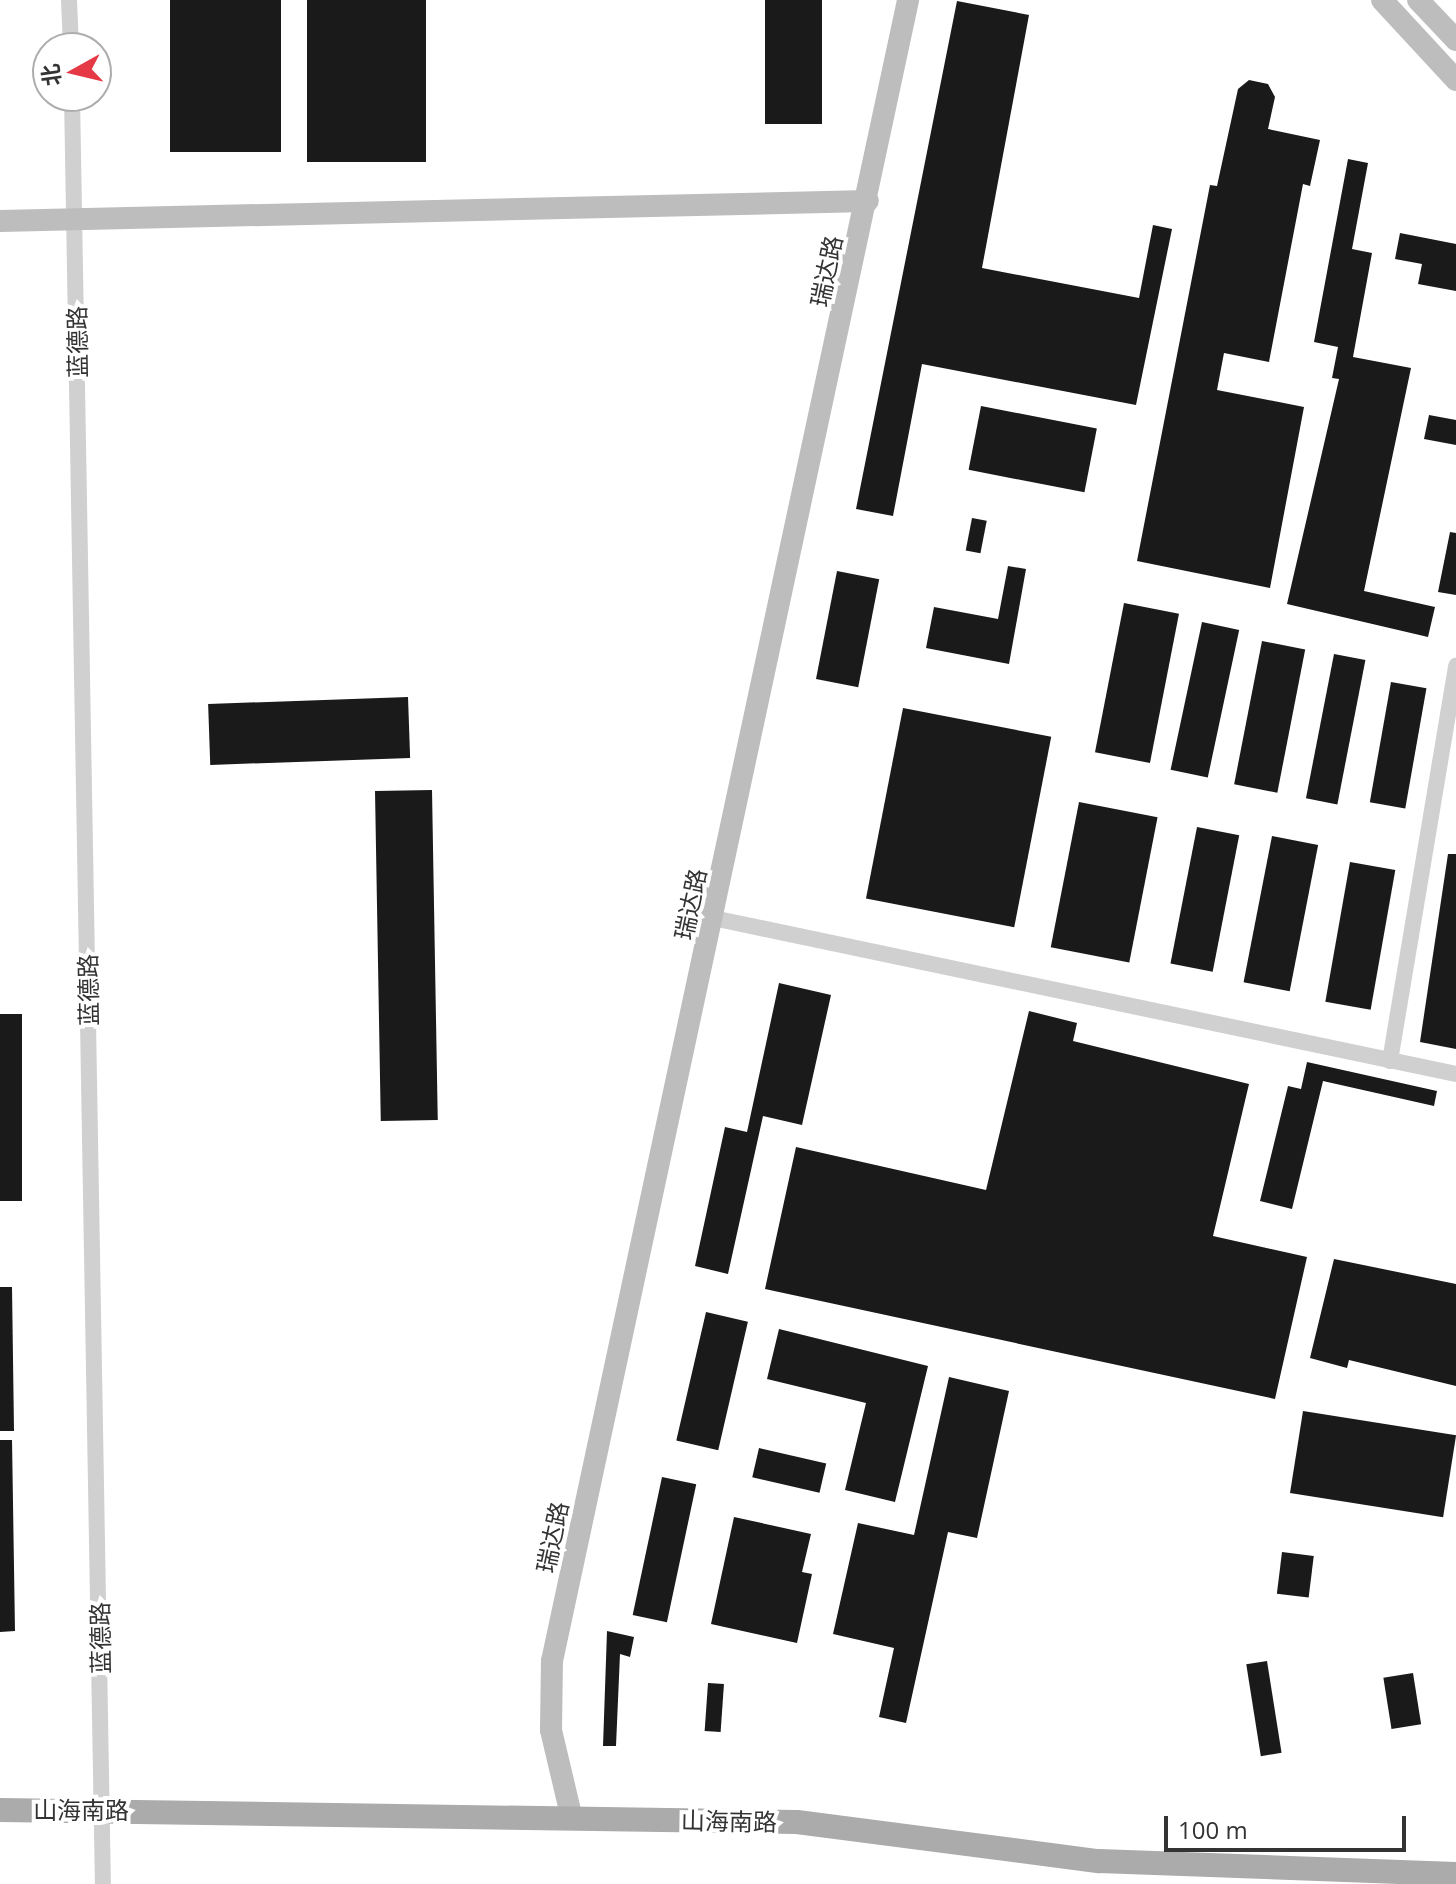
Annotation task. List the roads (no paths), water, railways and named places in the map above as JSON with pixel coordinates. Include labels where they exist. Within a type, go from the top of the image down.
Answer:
[{"type":"main road","name":"山海南路","points":[[0,1810],[797,1822],[1099,1861],[1456,1874]]},
{"type":"street","points":[[69,0],[70,32]]},
{"type":"street","name":"瑞达路","points":[[572,1819],[551,1730],[552,1661],[868,201],[908,0]]},
{"type":"street","points":[[1382,0],[1456,80]]},
{"type":"street","points":[[1418,0],[1456,40]]},
{"type":"street","name":"蓝德路","points":[[72,112],[103,1884]]},
{"type":"street","points":[[0,221],[868,201]]},
{"type":"street","points":[[1390,1061],[1456,665]]},
{"type":"street","points":[[713,918],[1456,1074]]}]
